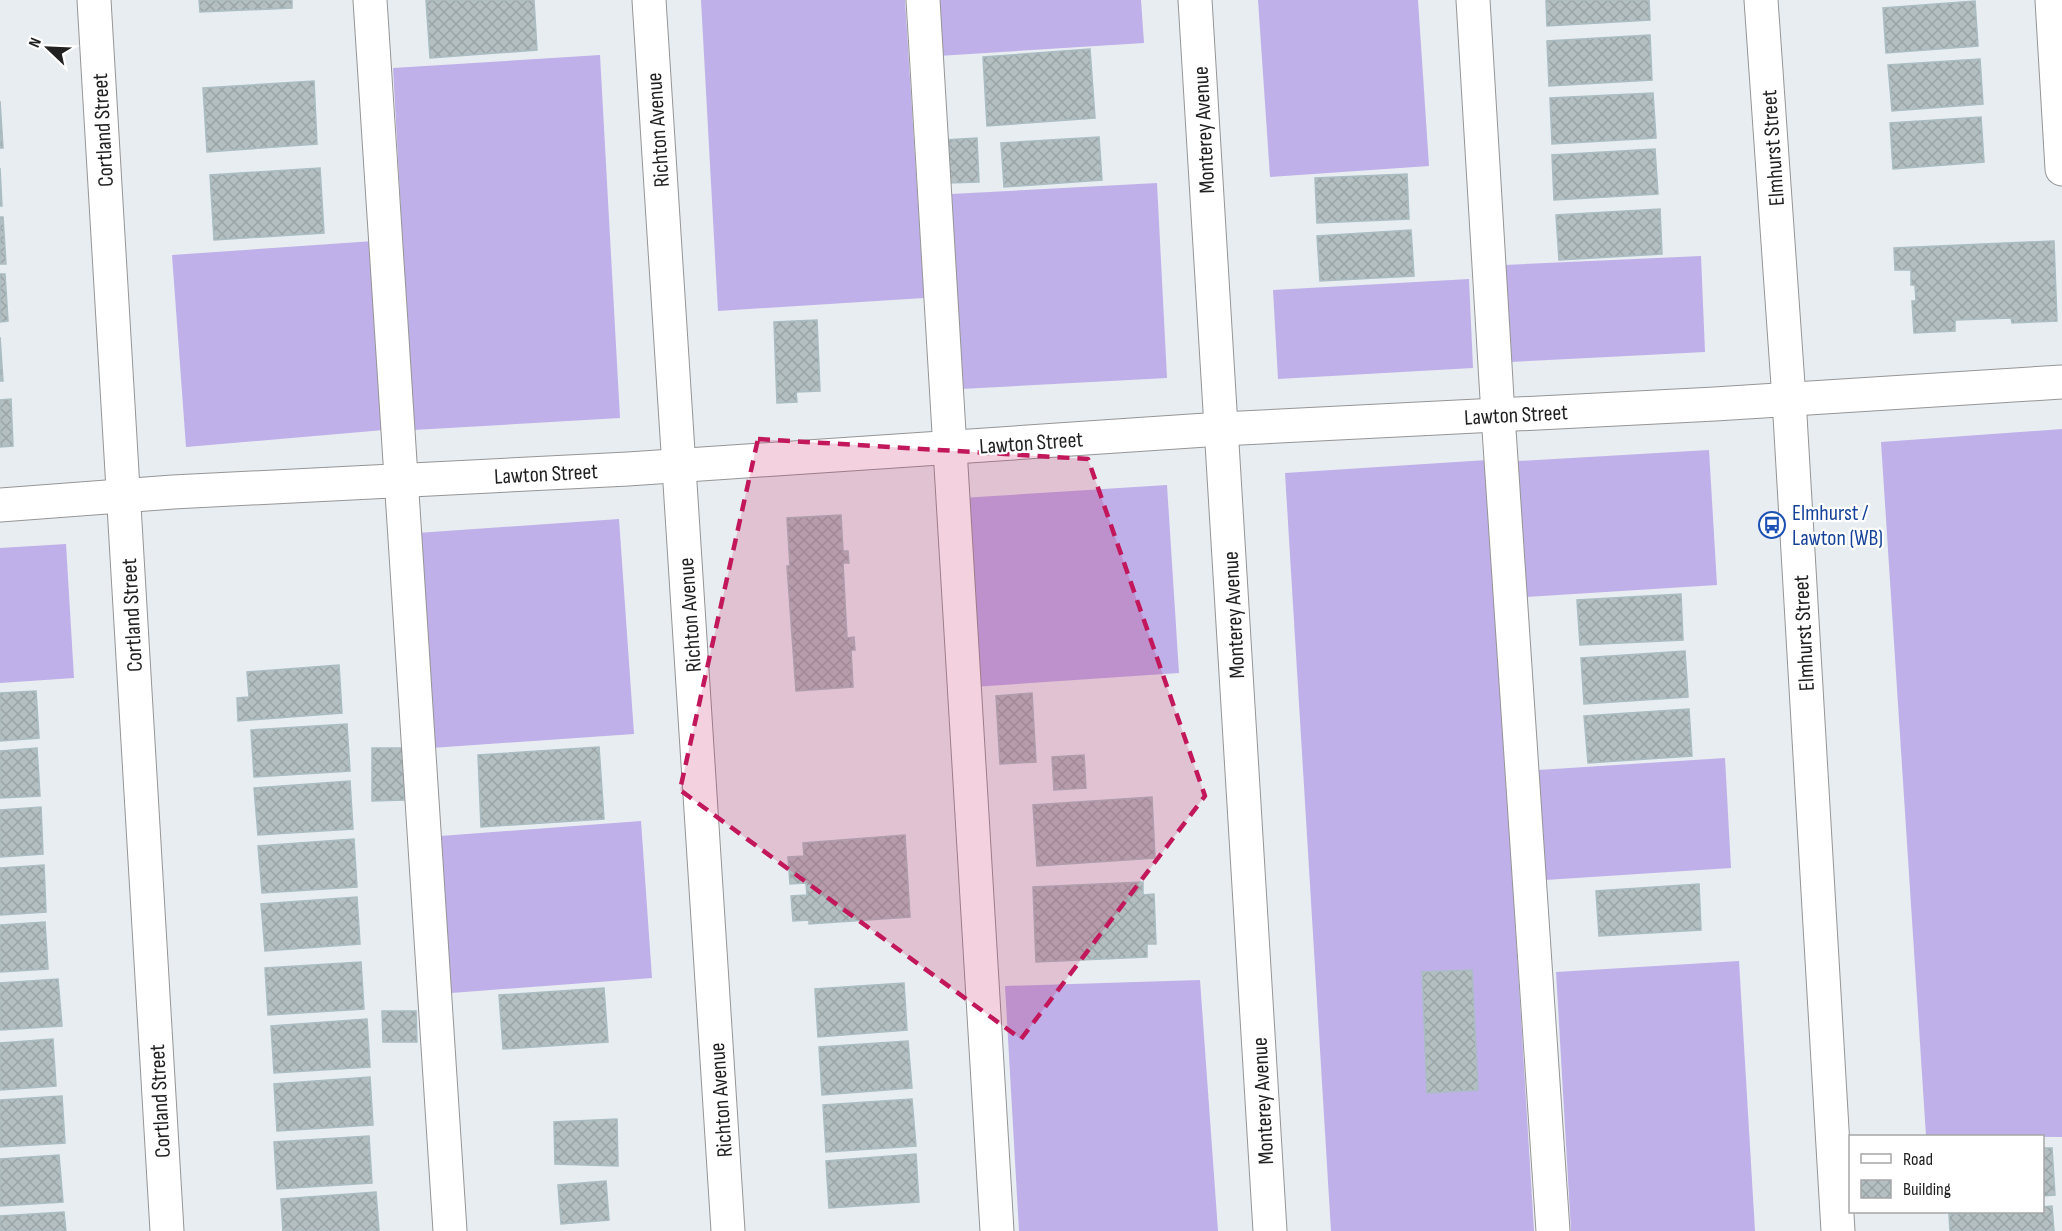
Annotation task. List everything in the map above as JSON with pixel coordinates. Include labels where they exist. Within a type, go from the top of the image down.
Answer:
[{"type":"street","name":"Cortland Street","points":[[94,0],[167,1231]]},
{"type":"street","points":[[370,0],[450,1231]]},
{"type":"street","name":"Richton Avenue","points":[[649,0],[728,1231]]},
{"type":"street","points":[[923,0],[997,1231]]},
{"type":"street","name":"Monterey Avenue","points":[[1195,0],[1270,1231]]},
{"type":"street","points":[[1473,0],[1498,415],[1553,1231]]},
{"type":"street","name":"Elmhurst Street","points":[[1761,0],[1789,399],[1838,1231]]},
{"type":"street","points":[[2052,0],[2062,169]]},
{"type":"street","name":"Lawton Street","points":[[0,505],[680,465],[1221,429],[2062,382]]},
{"type":"highlighted area","points":[[758,439],[1088,459],[1205,796],[1021,1039],[680,790]]},
{"type":"shaded area","points":[[701,0],[905,0],[924,298],[718,311]]},
{"type":"shaded area","points":[[935,0],[1141,0],[1144,43],[938,56]]},
{"type":"shaded area","points":[[1258,0],[1418,0],[1429,166],[1270,177]]},
{"type":"shaded area","points":[[600,55],[620,418],[413,430],[393,68]]},
{"type":"shaded area","points":[[1157,183],[1167,378],[961,389],[951,194]]},
{"type":"shaded area","points":[[374,241],[384,430],[186,447],[172,255]]},
{"type":"shaded area","points":[[1701,256],[1705,352],[1509,362],[1504,265]]},
{"type":"shaded area","points":[[1469,279],[1473,368],[1278,379],[1273,290]]},
{"type":"shaded area","points":[[2062,429],[2062,1137],[1926,1135],[1881,442]]},
{"type":"shaded area","points":[[1709,450],[1717,585],[1526,597],[1518,461]]},
{"type":"shaded area","points":[[1487,460],[1534,1231],[1331,1231],[1285,473]]},
{"type":"shaded area","points":[[1167,485],[1179,673],[973,687],[961,498]]},
{"type":"shaded area","points":[[619,519],[634,734],[431,748],[417,533]]},
{"type":"shaded area","points":[[66,544],[74,678],[0,683],[0,548]]},
{"type":"shaded area","points":[[1725,758],[1731,868],[1545,880],[1538,770]]},
{"type":"shaded area","points":[[641,821],[652,978],[451,993],[440,836]]},
{"type":"shaded area","points":[[1739,961],[1755,1231],[1571,1231],[1556,972]]},
{"type":"shaded area","points":[[1200,980],[1218,1231],[1019,1231],[1005,986]]},
{"type":"building","points":[[199,0],[292,0],[292,8],[200,12]]},
{"type":"building","points":[[426,0],[534,0],[537,50],[430,58]]},
{"type":"building","points":[[1546,0],[1649,0],[1650,20],[1547,26]]},
{"type":"building","points":[[1975,1],[1978,46],[1886,53],[1883,8]]},
{"type":"building","points":[[1650,35],[1652,80],[1549,86],[1547,41]]},
{"type":"building","points":[[1090,49],[1095,118],[987,126],[983,57]]},
{"type":"building","points":[[1980,59],[1983,104],[1892,111],[1888,65]]},
{"type":"building","points":[[314,81],[317,144],[207,152],[203,88]]},
{"type":"building","points":[[1653,93],[1656,138],[1552,144],[1550,98]]},
{"type":"building","points":[[0,101],[3,148],[0,148]]},
{"type":"building","points":[[1981,117],[1984,162],[1893,169],[1890,123]]},
{"type":"building","points":[[1099,137],[1102,180],[1004,187],[1001,143]]},
{"type":"building","points":[[977,138],[979,182],[946,183],[944,140]]},
{"type":"building","points":[[1655,149],[1658,194],[1554,200],[1552,155]]},
{"type":"building","points":[[0,168],[2,206],[0,206]]},
{"type":"building","points":[[320,168],[324,233],[214,240],[210,175]]},
{"type":"building","points":[[1407,174],[1409,219],[1317,223],[1315,178]]},
{"type":"building","points":[[1660,209],[1662,254],[1559,260],[1556,215]]},
{"type":"building","points":[[0,217],[3,217],[6,264],[0,264]]},
{"type":"building","points":[[1411,230],[1414,276],[1320,281],[1317,236]]},
{"type":"building","points":[[2054,241],[2057,321],[2012,323],[2011,318],[1955,320],[1955,331],[1914,333],[1912,301],[1916,301],[1915,285],[1911,285],[1911,270],[1895,270],[1894,248]]},
{"type":"building","points":[[0,274],[5,274],[8,321],[0,322]]},
{"type":"building","points":[[817,320],[820,391],[796,392],[797,402],[777,403],[774,322]]},
{"type":"building","points":[[0,337],[3,381],[0,381]]},
{"type":"building","points":[[11,399],[13,446],[0,447],[0,400]]},
{"type":"building","points":[[841,515],[843,551],[848,551],[849,563],[843,563],[847,638],[854,637],[855,650],[851,650],[853,687],[796,691],[787,566],[790,566],[787,518]]},
{"type":"building","points":[[1681,594],[1683,640],[1580,645],[1577,600]]},
{"type":"building","points":[[1685,651],[1688,697],[1584,704],[1581,658]]},
{"type":"building","points":[[339,665],[342,713],[238,721],[237,698],[249,697],[247,672]]},
{"type":"building","points":[[36,691],[39,738],[0,741],[0,693]]},
{"type":"building","points":[[1032,693],[1036,762],[1000,764],[996,696]]},
{"type":"building","points":[[1689,709],[1692,756],[1588,763],[1584,716]]},
{"type":"building","points":[[347,724],[350,771],[254,777],[251,730]]},
{"type":"building","points":[[599,747],[604,819],[481,827],[478,755]]},
{"type":"building","points":[[37,748],[40,796],[0,798],[0,751]]},
{"type":"building","points":[[372,748],[403,748],[404,800],[372,801]]},
{"type":"building","points":[[1084,755],[1086,788],[1054,790],[1052,757]]},
{"type":"building","points":[[350,781],[353,829],[258,835],[254,788]]},
{"type":"building","points":[[1152,797],[1155,858],[1037,866],[1033,805]]},
{"type":"building","points":[[41,807],[43,854],[0,857],[0,810]]},
{"type":"building","points":[[905,835],[910,917],[809,924],[809,920],[793,921],[791,896],[807,895],[806,883],[790,884],[788,857],[804,856],[803,843]]},
{"type":"building","points":[[354,839],[357,887],[262,893],[258,846]]},
{"type":"building","points":[[44,865],[46,912],[0,915],[0,868]]},
{"type":"building","points":[[1143,882],[1143,895],[1154,894],[1156,944],[1147,944],[1147,957],[1036,962],[1033,887]]},
{"type":"building","points":[[1699,884],[1701,930],[1599,936],[1596,891]]},
{"type":"building","points":[[357,897],[360,944],[265,951],[261,904]]},
{"type":"building","points":[[45,922],[48,969],[0,972],[0,925]]},
{"type":"building","points":[[361,962],[364,1009],[268,1015],[265,968]]},
{"type":"building","points":[[1472,970],[1478,1090],[1427,1093],[1422,972]]},
{"type":"building","points":[[58,979],[62,1026],[0,1030],[0,983]]},
{"type":"building","points":[[904,983],[907,1030],[818,1037],[815,989]]},
{"type":"building","points":[[604,988],[608,1042],[503,1049],[499,995]]},
{"type":"building","points":[[382,1011],[416,1011],[417,1042],[383,1042]]},
{"type":"building","points":[[367,1019],[370,1067],[274,1073],[271,1026]]},
{"type":"building","points":[[53,1039],[56,1086],[0,1090],[0,1043]]},
{"type":"building","points":[[908,1041],[912,1088],[822,1095],[819,1047]]},
{"type":"building","points":[[370,1077],[373,1125],[277,1131],[274,1084]]},
{"type":"building","points":[[62,1096],[65,1143],[0,1147],[0,1100]]},
{"type":"building","points":[[912,1099],[916,1146],[826,1152],[823,1105]]},
{"type":"building","points":[[617,1119],[618,1166],[555,1164],[554,1122]]},
{"type":"building","points":[[369,1136],[372,1183],[277,1189],[274,1142]]},
{"type":"building","points":[[2044,1148],[2052,1148],[2055,1195],[2044,1196]]},
{"type":"building","points":[[916,1154],[919,1202],[829,1208],[826,1161]]},
{"type":"building","points":[[59,1155],[63,1202],[0,1206],[0,1159]]},
{"type":"building","points":[[606,1181],[609,1220],[561,1224],[558,1185]]},
{"type":"building","points":[[376,1192],[379,1231],[283,1231],[281,1199]]},
{"type":"building","points":[[2052,1206],[2054,1231],[1950,1231],[1949,1214],[2044,1213],[2044,1207]]},
{"type":"building","points":[[64,1212],[66,1231],[0,1231],[0,1216]]},
{"type":"place","name":"Elmhurst / Lawton (WB)","points":[[1772,525]]}]
